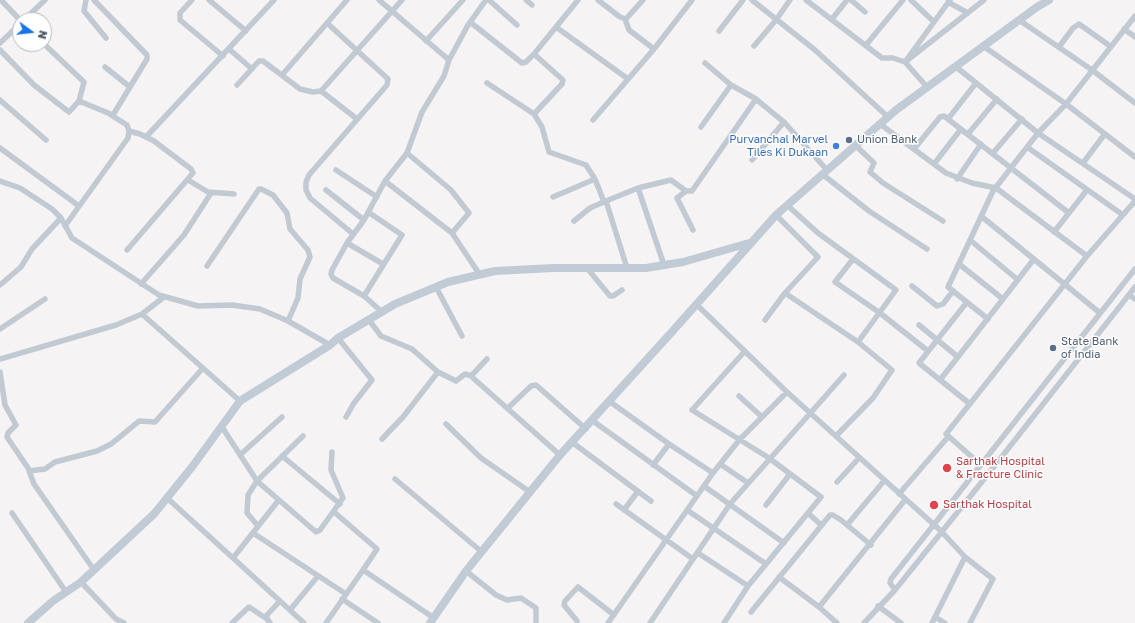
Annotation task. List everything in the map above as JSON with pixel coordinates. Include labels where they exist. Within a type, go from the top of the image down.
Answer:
[{"type":"street","points":[[1,0],[12,12]]},
{"type":"street","points":[[32,12],[45,0]]},
{"type":"street","points":[[86,0],[84,11],[106,38]]},
{"type":"street","points":[[94,0],[148,57],[114,115],[111,115]]},
{"type":"street","points":[[192,0],[180,13],[179,18],[223,56]]},
{"type":"street","points":[[209,0],[246,31]]},
{"type":"street","points":[[146,137],[229,50],[274,0]]},
{"type":"street","points":[[282,75],[347,0]]},
{"type":"street","points":[[379,0],[449,60]]},
{"type":"street","points":[[237,85],[260,61],[263,61],[300,89],[313,92],[321,91],[402,0]]},
{"type":"street","points":[[426,41],[462,0]]},
{"type":"street","points":[[382,312],[364,296],[332,276],[332,270],[347,243],[364,220],[385,181],[407,153],[422,112],[444,76],[449,60],[470,22],[487,0],[517,25]]},
{"type":"street","points":[[526,0],[532,6]]},
{"type":"street","points":[[470,22],[522,63],[526,62],[534,54],[578,0]]},
{"type":"street","points":[[598,0],[625,19],[629,30],[654,49]]},
{"type":"street","points":[[625,19],[630,17],[644,0]]},
{"type":"street","points":[[593,120],[654,49],[692,0]]},
{"type":"street","points":[[719,31],[743,0]]},
{"type":"street","points":[[752,0],[815,50],[888,117]]},
{"type":"street","points":[[754,46],[776,20],[790,0]]},
{"type":"street","points":[[806,0],[882,58],[893,58],[906,62],[927,87]]},
{"type":"street","points":[[832,19],[847,0]]},
{"type":"street","points":[[851,0],[865,12]]},
{"type":"street","points":[[911,0],[934,22]]},
{"type":"street","points":[[906,62],[984,0]]},
{"type":"street","points":[[362,570],[432,621],[466,571],[560,455],[586,429],[609,401],[776,214],[888,117],[955,66],[1049,0]]},
{"type":"street","points":[[866,45],[901,1]]},
{"type":"street","points":[[906,62],[949,1],[968,13]]},
{"type":"street","points":[[988,319],[948,287],[981,216],[996,188],[1027,147],[1038,133],[1066,104],[1135,16]]},
{"type":"street","points":[[1019,20],[1092,70],[1135,103]]},
{"type":"street","points":[[327,23],[388,77],[389,81],[310,175],[306,186],[310,198],[353,234]]},
{"type":"street","points":[[1059,47],[1073,28],[1079,24],[1110,46]]},
{"type":"street","points":[[556,27],[628,79]]},
{"type":"street","points":[[1124,29],[1135,37]]},
{"type":"street","points":[[0,43],[12,32]]},
{"type":"street","points":[[983,46],[1066,104],[1104,135],[1135,157]]},
{"type":"street","points":[[0,50],[34,85],[66,112],[71,111],[79,101],[84,82],[52,52]]},
{"type":"street","points":[[229,50],[252,69]]},
{"type":"street","points":[[534,54],[563,80],[562,84],[534,114]]},
{"type":"street","points":[[705,63],[731,85],[756,99],[784,122],[825,172],[869,211],[927,249]]},
{"type":"street","points":[[955,66],[1038,133],[1135,200],[1087,256],[946,434],[981,465]]},
{"type":"street","points":[[105,67],[130,87]]},
{"type":"street","points":[[487,83],[534,114],[542,127],[549,152],[586,165],[595,179],[605,202],[627,268]]},
{"type":"street","points":[[948,119],[976,83]]},
{"type":"street","points":[[701,127],[731,85]]},
{"type":"street","points":[[321,91],[357,119]]},
{"type":"street","points":[[574,221],[590,208],[638,188],[671,180],[686,191],[692,191],[756,99]]},
{"type":"street","points":[[968,134],[996,99]]},
{"type":"street","points":[[0,100],[46,140]]},
{"type":"street","points":[[79,101],[124,122],[129,131],[146,137],[192,170],[193,174],[128,250]]},
{"type":"street","points":[[914,149],[941,116],[948,119],[1012,167],[1070,213]]},
{"type":"street","points":[[993,153],[1022,119]]},
{"type":"street","points":[[752,160],[784,122]]},
{"type":"street","points":[[880,124],[957,179],[996,188],[1087,256]]},
{"type":"street","points":[[934,164],[961,129]]},
{"type":"street","points":[[65,226],[126,143],[129,131]]},
{"type":"street","points":[[1083,163],[1104,135]]},
{"type":"street","points":[[957,179],[981,144]]},
{"type":"street","points":[[855,145],[873,162],[874,165],[870,172],[943,221]]},
{"type":"street","points":[[1027,147],[1123,215]]},
{"type":"street","points":[[0,148],[79,206]]},
{"type":"street","points":[[407,153],[447,187],[469,213],[452,233]]},
{"type":"street","points":[[336,170],[378,196]]},
{"type":"street","points":[[553,197],[595,179]]},
{"type":"street","points":[[0,180],[20,188],[52,209],[61,218],[72,238],[141,284],[164,297],[198,306],[232,305],[251,307],[288,321],[330,345]]},
{"type":"street","points":[[188,180],[211,193],[234,194]]},
{"type":"street","points":[[385,181],[452,233],[480,275]]},
{"type":"street","points":[[638,188],[664,265]]},
{"type":"street","points":[[207,266],[259,189],[273,194],[287,213],[290,229],[308,250],[310,257],[299,281],[298,298],[288,321]]},
{"type":"street","points":[[326,190],[364,220]]},
{"type":"street","points":[[1054,232],[1087,190]]},
{"type":"street","points":[[686,191],[677,198],[693,230]]},
{"type":"street","points":[[141,284],[184,235],[211,193]]},
{"type":"street","points":[[787,205],[818,233],[896,290],[858,342]]},
{"type":"street","points":[[364,296],[402,235],[368,212]]},
{"type":"street","points":[[765,320],[785,293],[818,257],[776,214]]},
{"type":"street","points":[[981,216],[1100,313]]},
{"type":"street","points":[[0,285],[21,267],[32,248],[61,218]]},
{"type":"street","points":[[970,240],[1018,280]]},
{"type":"street","points":[[347,243],[383,264]]},
{"type":"street","points":[[29,623],[53,601],[81,582],[154,514],[215,437],[240,401],[330,345],[338,338],[395,304],[448,282],[502,271],[554,268],[646,268],[682,262],[749,243]]},
{"type":"street","points":[[853,259],[834,282],[880,313],[928,351]]},
{"type":"street","points":[[940,380],[1034,259]]},
{"type":"street","points":[[959,264],[1003,299]]},
{"type":"street","points":[[587,268],[610,296],[614,296],[622,290]]},
{"type":"street","points":[[894,590],[890,583],[891,579],[1135,269]]},
{"type":"street","points":[[864,623],[894,590],[942,531],[1038,412],[1129,295],[1135,286],[1127,278]]},
{"type":"street","points":[[912,286],[937,306],[944,304],[953,291]]},
{"type":"street","points":[[436,287],[462,336]]},
{"type":"street","points":[[785,293],[858,342],[892,370],[873,398],[836,436]]},
{"type":"street","points":[[1129,295],[1135,299]]},
{"type":"street","points":[[0,359],[116,324],[142,314],[164,297]]},
{"type":"street","points":[[0,329],[45,299]]},
{"type":"street","points":[[967,302],[919,363],[970,404]]},
{"type":"street","points":[[696,304],[787,392],[905,500],[942,531],[966,557],[993,579],[970,623]]},
{"type":"street","points":[[142,314],[240,401]]},
{"type":"street","points":[[368,320],[381,336],[412,349],[438,372],[456,381],[465,374],[472,376],[560,455]]},
{"type":"street","points":[[919,325],[958,357]]},
{"type":"street","points":[[338,338],[372,380],[354,403],[346,417]]},
{"type":"street","points":[[724,623],[748,586],[821,497],[769,458],[692,410],[746,351]]},
{"type":"street","points":[[472,376],[486,359]]},
{"type":"street","points":[[30,474],[45,469],[55,462],[97,452],[111,444],[139,421],[155,422],[203,368]]},
{"type":"street","points":[[0,372],[5,405],[16,425],[7,436],[30,474],[94,570]]},
{"type":"street","points":[[382,439],[403,417],[438,372]]},
{"type":"street","points":[[650,623],[730,504],[769,458],[844,375]]},
{"type":"street","points":[[508,408],[531,386],[536,385],[586,429]]},
{"type":"street","points":[[608,623],[720,464],[762,416],[787,392]]},
{"type":"street","points":[[739,396],[762,416]]},
{"type":"street","points":[[609,401],[669,444],[714,473]]},
{"type":"street","points":[[240,455],[282,417]]},
{"type":"street","points":[[593,421],[697,496]]},
{"type":"street","points":[[446,424],[481,458],[530,492]]},
{"type":"street","points":[[222,427],[257,482],[316,532],[334,512],[343,498],[332,470],[332,452]]},
{"type":"street","points":[[258,526],[248,516],[248,494],[257,482],[303,436]]},
{"type":"street","points":[[899,494],[948,437]]},
{"type":"street","points":[[573,443],[651,501]]},
{"type":"street","points":[[653,465],[669,444]]},
{"type":"street","points":[[282,456],[340,504]]},
{"type":"street","points":[[836,482],[860,458]]},
{"type":"street","points":[[720,464],[748,483]]},
{"type":"street","points":[[766,505],[790,474]]},
{"type":"street","points":[[395,479],[482,552]]},
{"type":"street","points":[[847,525],[884,480]]},
{"type":"street","points":[[704,486],[784,543]]},
{"type":"street","points":[[624,510],[638,491]]},
{"type":"street","points":[[167,498],[304,623]]},
{"type":"street","points":[[819,608],[871,545],[905,500]]},
{"type":"street","points":[[233,558],[278,501]]},
{"type":"street","points":[[616,504],[693,559]]},
{"type":"street","points":[[687,510],[766,564]]},
{"type":"street","points":[[12,512],[66,592]]},
{"type":"street","points":[[326,623],[377,549],[334,512]]},
{"type":"street","points":[[808,513],[821,525]]},
{"type":"street","points":[[751,612],[821,525],[831,515],[847,525],[871,545]]},
{"type":"street","points":[[252,533],[318,576],[378,623]]},
{"type":"street","points":[[698,553],[748,586]]},
{"type":"street","points":[[932,623],[966,557]]},
{"type":"street","points":[[466,571],[501,598],[507,600],[520,598],[536,608],[536,623]]},
{"type":"street","points":[[290,610],[318,576]]},
{"type":"street","points":[[779,577],[837,623]]},
{"type":"street","points":[[81,582],[116,619],[124,623]]},
{"type":"street","points":[[577,621],[564,605],[565,601],[578,587],[614,615]]},
{"type":"street","points":[[268,621],[268,614],[280,601]]},
{"type":"street","points":[[878,606],[901,623]]},
{"type":"street","points":[[232,623],[249,607],[268,621]]},
{"type":"street","points":[[935,617],[945,623]]},
{"type":"place","name":"Union Bank","points":[[849,140]]},
{"type":"place","name":"Purvanchal Marvel Tiles Ki Dukaan","points":[[836,146]]},
{"type":"place","name":"State Bank of India","points":[[1053,348]]},
{"type":"place","name":"Sarthak Hospital & Fracture Clinic","points":[[947,468]]},
{"type":"place","name":"Sarthak Hospital","points":[[934,505]]}]
